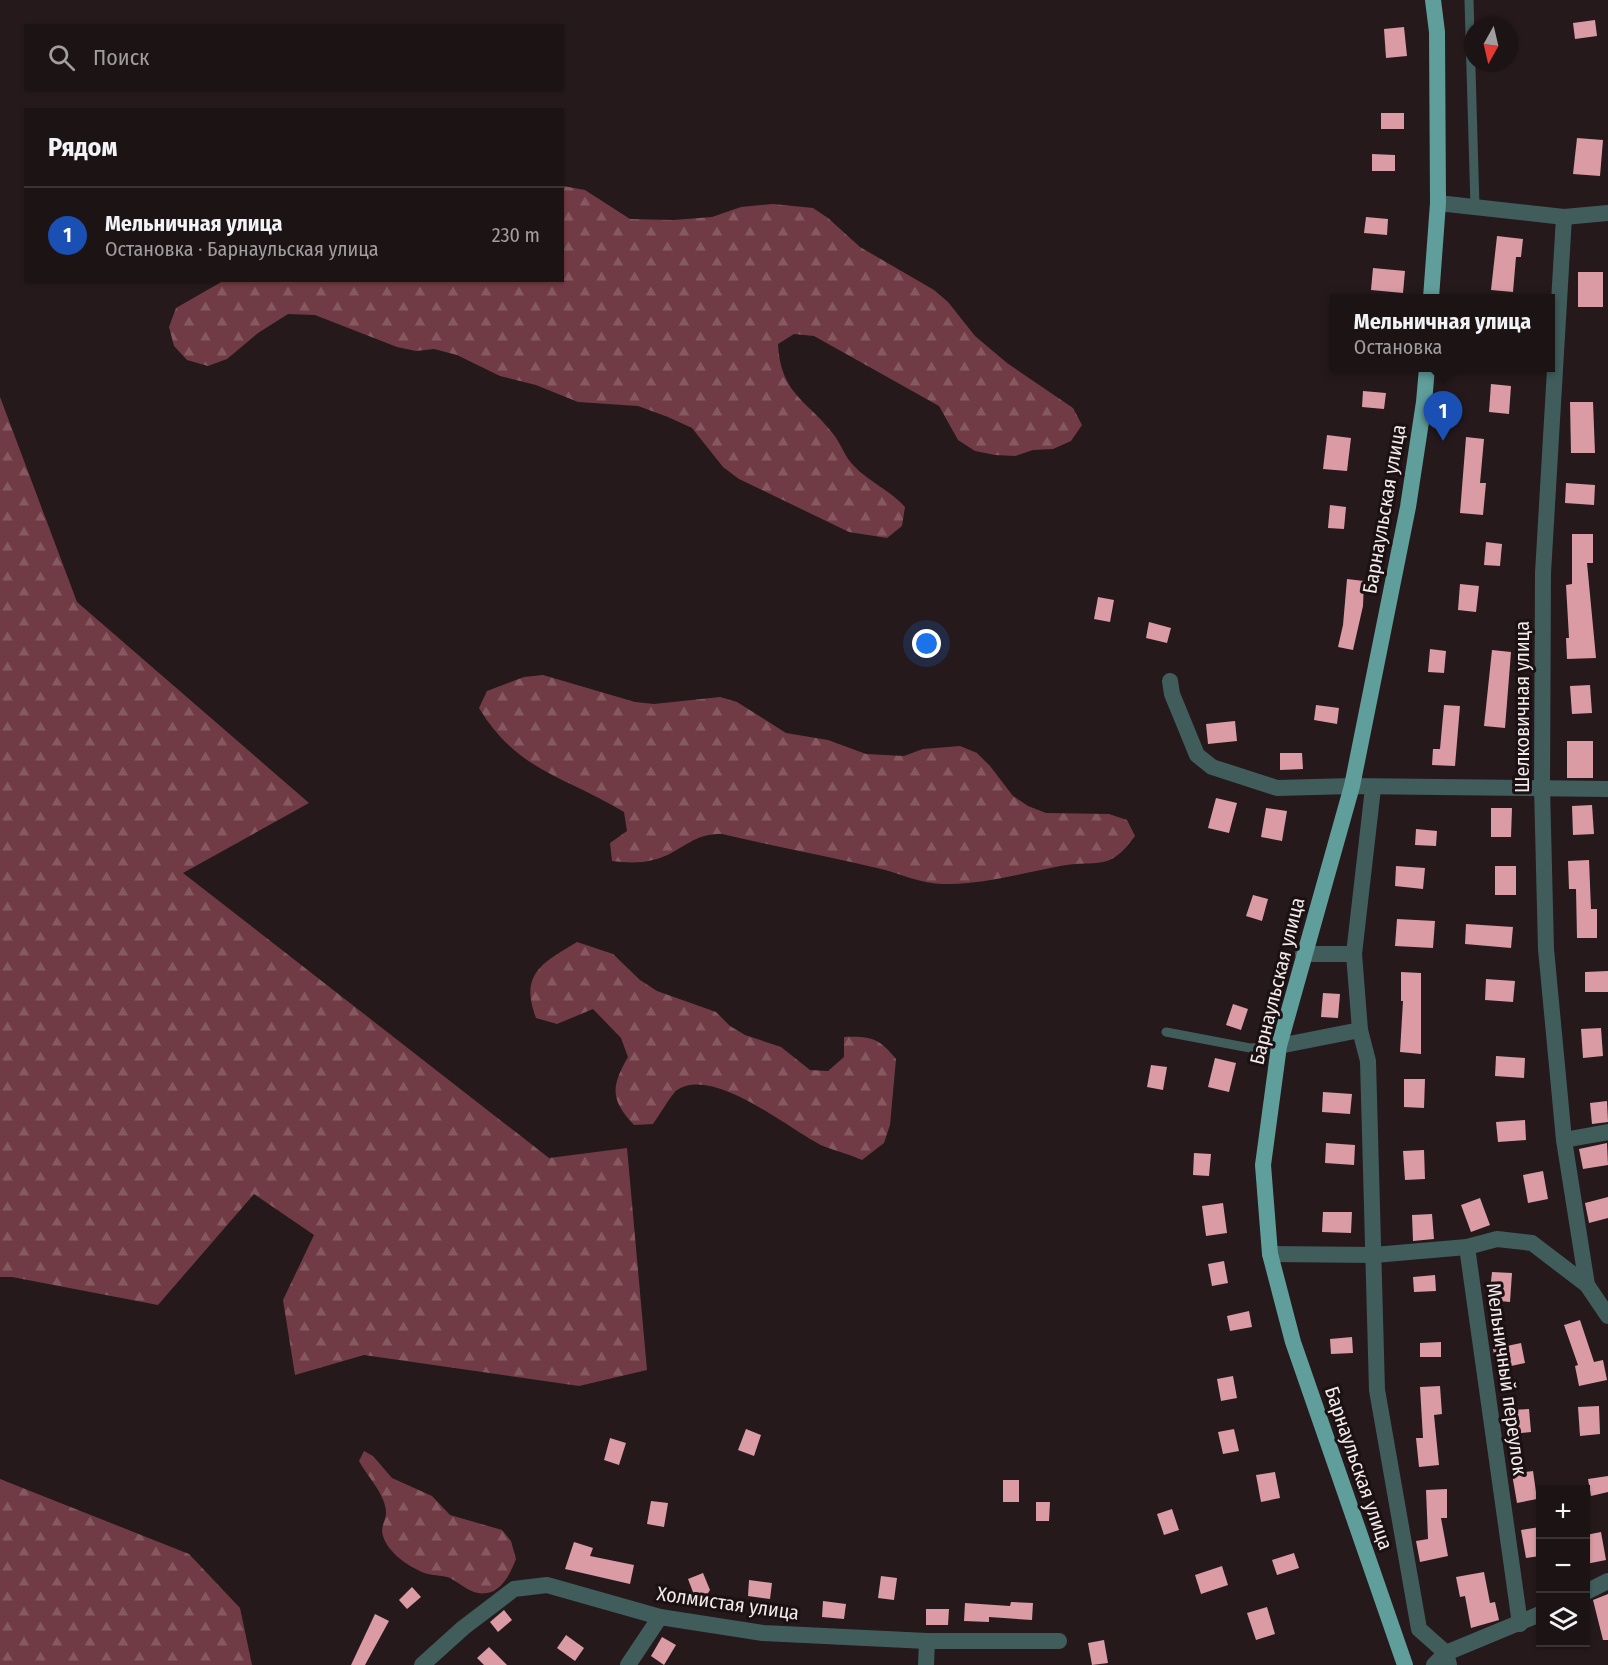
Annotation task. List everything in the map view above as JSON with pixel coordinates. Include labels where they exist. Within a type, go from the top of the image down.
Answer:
[{"type":"main road","points":[[1431,294],[1438,203],[1437,32],[1433,0]]},
{"type":"main road","name":"Барнаульская улица","points":[[1405,1665],[1293,1342],[1270,1254],[1263,1166],[1279,1046],[1352,786],[1408,507],[1427,372]]},
{"type":"street","points":[[1438,203],[1564,217],[1608,213]]},
{"type":"street","name":"Шелковичная улица","points":[[1555,370],[1564,217]]},
{"type":"street","name":"Шелковичная улица","points":[[1555,372],[1543,573],[1542,787],[1546,949],[1564,1140],[1587,1285],[1608,1316]]},
{"type":"street","points":[[1170,681],[1172,694],[1197,755],[1212,767],[1277,788],[1352,786],[1608,789]]},
{"type":"street","points":[[1373,788],[1354,954],[1360,1030],[1368,1061],[1377,1390],[1419,1629],[1443,1661],[1536,1616]]},
{"type":"street","points":[[1303,954],[1354,954]]},
{"type":"street","points":[[1279,1046],[1360,1030]]},
{"type":"street","points":[[1564,1140],[1608,1132]]},
{"type":"street","points":[[1270,1254],[1374,1255],[1467,1247],[1497,1239],[1532,1243],[1587,1285]]},
{"type":"street","name":"Мельничный переулок","points":[[1467,1247],[1520,1624]]},
{"type":"street","points":[[1590,1590],[1608,1581]]},
{"type":"street","name":"Холмистая улица","points":[[423,1665],[463,1628],[514,1589],[548,1585],[660,1617],[763,1633],[927,1641],[1059,1641]]},
{"type":"street","points":[[628,1665],[660,1617]]},
{"type":"street","points":[[926,1665],[927,1641]]},
{"type":"lane","points":[[1469,0],[1475,207]]},
{"type":"lane","points":[[1166,1032],[1250,1048],[1279,1046]]},
{"type":"green space","points":[[564,186],[585,190],[630,219],[673,220],[712,217],[741,207],[773,204],[813,208],[828,218],[860,247],[934,290],[948,302],[975,336],[1007,363],[1073,408],[1082,425],[1071,441],[1053,449],[1033,450],[1015,456],[975,451],[958,440],[939,406],[814,336],[794,334],[778,344],[784,375],[790,386],[834,435],[854,466],[905,507],[902,526],[887,538],[849,532],[739,479],[723,467],[692,428],[638,406],[578,402],[536,385],[500,376],[457,355],[434,349],[416,351],[397,347],[315,315],[288,314],[258,333],[227,359],[208,366],[187,360],[174,346],[169,327],[176,308],[221,282],[564,282]]},
{"type":"green space","points":[[0,397],[77,602],[309,803],[183,873],[549,1158],[627,1148],[647,1370],[579,1386],[364,1355],[295,1375],[283,1300],[314,1235],[254,1194],[158,1305],[12,1277],[0,1277]]},
{"type":"green space","points":[[543,675],[635,702],[654,704],[720,697],[737,702],[786,733],[828,740],[866,754],[904,756],[923,749],[960,746],[977,753],[1013,796],[1028,806],[1046,813],[1109,814],[1127,820],[1135,836],[1126,848],[1110,860],[1060,866],[988,881],[958,884],[927,882],[877,868],[722,834],[691,841],[666,856],[651,860],[612,861],[610,843],[627,831],[624,812],[526,760],[494,729],[479,708],[487,691],[524,677]]},
{"type":"green space","points":[[577,942],[613,954],[640,980],[657,991],[716,1012],[730,1026],[745,1035],[781,1047],[810,1070],[828,1071],[844,1057],[844,1037],[868,1038],[879,1043],[896,1059],[890,1125],[884,1143],[862,1160],[823,1146],[752,1103],[711,1086],[693,1085],[677,1090],[653,1124],[634,1125],[617,1100],[618,1077],[628,1057],[621,1038],[593,1009],[557,1024],[536,1018],[531,1003],[530,990],[537,971],[554,956]]},
{"type":"green space","points":[[364,1451],[373,1456],[392,1478],[432,1496],[450,1515],[502,1530],[511,1541],[516,1559],[509,1575],[497,1589],[487,1593],[477,1593],[445,1576],[421,1572],[395,1554],[382,1533],[386,1514],[383,1500],[359,1461]]},
{"type":"green space","points":[[0,1479],[189,1554],[240,1608],[252,1665],[0,1665]]},
{"type":"building","points":[[1595,20],[1597,36],[1575,39],[1573,23]]},
{"type":"building","points":[[1404,27],[1407,56],[1386,58],[1384,29]]},
{"type":"building","points":[[1381,113],[1404,113],[1404,129],[1381,129]]},
{"type":"building","points":[[1577,138],[1603,140],[1600,176],[1573,174]]},
{"type":"building","points":[[1372,154],[1395,155],[1395,171],[1372,171]]},
{"type":"building","points":[[1366,217],[1388,219],[1387,235],[1364,233]]},
{"type":"building","points":[[1497,236],[1523,239],[1521,257],[1516,257],[1513,292],[1491,290]]},
{"type":"building","points":[[1373,268],[1405,271],[1403,293],[1371,290]]},
{"type":"building","points":[[1578,272],[1603,272],[1603,307],[1578,307]]},
{"type":"building","points":[[1491,384],[1511,386],[1509,414],[1489,412]]},
{"type":"building","points":[[1363,391],[1386,393],[1384,409],[1362,407]]},
{"type":"building","points":[[1570,402],[1593,402],[1595,453],[1571,453]]},
{"type":"building","points":[[1327,435],[1351,438],[1347,471],[1323,469]]},
{"type":"building","points":[[1466,437],[1484,439],[1480,483],[1486,483],[1483,515],[1460,513]]},
{"type":"building","points":[[1566,483],[1595,485],[1594,505],[1565,503]]},
{"type":"building","points":[[1330,505],[1346,507],[1344,529],[1328,528]]},
{"type":"building","points":[[1572,534],[1593,534],[1593,563],[1587,563],[1596,658],[1567,659],[1566,638],[1569,638],[1566,585],[1572,584]]},
{"type":"building","points":[[1486,542],[1502,544],[1500,566],[1484,565]]},
{"type":"building","points":[[1347,579],[1364,581],[1363,606],[1353,650],[1338,647],[1343,625]]},
{"type":"building","points":[[1460,584],[1479,586],[1476,612],[1458,610]]},
{"type":"building","points":[[1098,597],[1114,600],[1110,622],[1094,619]]},
{"type":"building","points":[[1149,622],[1171,628],[1167,643],[1146,638]]},
{"type":"building","points":[[1430,649],[1446,651],[1444,673],[1428,672]]},
{"type":"building","points":[[1492,650],[1511,652],[1505,728],[1484,726]]},
{"type":"building","points":[[1590,685],[1592,713],[1572,714],[1570,686]]},
{"type":"building","points":[[1316,705],[1339,708],[1337,724],[1314,720]]},
{"type":"building","points":[[1444,705],[1460,706],[1455,766],[1432,765],[1433,749],[1440,749]]},
{"type":"building","points":[[1235,721],[1237,741],[1208,744],[1206,724]]},
{"type":"building","points":[[1567,741],[1593,741],[1593,778],[1567,778]]},
{"type":"building","points":[[1280,753],[1302,753],[1303,769],[1280,770]]},
{"type":"building","points":[[1216,798],[1237,803],[1229,833],[1208,828]]},
{"type":"building","points":[[1592,805],[1594,834],[1573,835],[1572,806]]},
{"type":"building","points":[[1266,808],[1287,811],[1282,841],[1261,837]]},
{"type":"building","points":[[1491,808],[1512,808],[1511,837],[1491,837]]},
{"type":"building","points":[[1416,829],[1437,831],[1436,846],[1415,845]]},
{"type":"building","points":[[1589,860],[1591,909],[1597,909],[1597,938],[1577,938],[1576,889],[1569,889],[1568,861]]},
{"type":"building","points":[[1396,866],[1425,868],[1423,889],[1395,886]]},
{"type":"building","points":[[1495,866],[1516,866],[1516,895],[1495,895]]},
{"type":"building","points":[[1253,895],[1268,899],[1262,921],[1246,916]]},
{"type":"building","points":[[1397,919],[1435,921],[1433,948],[1395,946]]},
{"type":"building","points":[[1466,924],[1513,927],[1511,948],[1465,944]]},
{"type":"building","points":[[1608,971],[1608,992],[1585,992],[1585,972]]},
{"type":"building","points":[[1401,972],[1421,973],[1421,1054],[1400,1052],[1403,1001],[1401,1001]]},
{"type":"building","points":[[1486,979],[1515,981],[1513,1002],[1485,1000]]},
{"type":"building","points":[[1323,993],[1340,994],[1338,1018],[1321,1017]]},
{"type":"building","points":[[1233,1004],[1248,1009],[1241,1030],[1226,1025]]},
{"type":"building","points":[[1601,1028],[1603,1056],[1583,1058],[1581,1029]]},
{"type":"building","points":[[1496,1056],[1525,1058],[1524,1078],[1495,1076]]},
{"type":"building","points":[[1215,1058],[1236,1063],[1229,1092],[1208,1087]]},
{"type":"building","points":[[1151,1065],[1167,1067],[1163,1090],[1147,1087]]},
{"type":"building","points":[[1404,1079],[1425,1079],[1424,1108],[1404,1107]]},
{"type":"building","points":[[1323,1092],[1352,1094],[1350,1114],[1322,1112]]},
{"type":"building","points":[[1607,1101],[1608,1122],[1592,1124],[1590,1103]]},
{"type":"building","points":[[1525,1120],[1526,1140],[1498,1142],[1496,1122]]},
{"type":"building","points":[[1326,1143],[1355,1145],[1354,1165],[1325,1163]]},
{"type":"building","points":[[1607,1143],[1608,1165],[1583,1169],[1579,1149]]},
{"type":"building","points":[[1424,1150],[1425,1179],[1405,1180],[1403,1151]]},
{"type":"building","points":[[1194,1153],[1211,1154],[1209,1176],[1193,1175]]},
{"type":"building","points":[[1543,1171],[1548,1199],[1528,1203],[1523,1175]]},
{"type":"building","points":[[1608,1197],[1608,1218],[1589,1223],[1585,1203]]},
{"type":"building","points":[[1480,1198],[1490,1225],[1471,1232],[1461,1205]]},
{"type":"building","points":[[1223,1203],[1227,1233],[1206,1236],[1202,1206]]},
{"type":"building","points":[[1323,1212],[1352,1212],[1351,1233],[1322,1232]]},
{"type":"building","points":[[1432,1214],[1434,1239],[1413,1241],[1412,1215]]},
{"type":"building","points":[[1224,1261],[1228,1283],[1212,1286],[1208,1264]]},
{"type":"building","points":[[1492,1272],[1512,1273],[1510,1302],[1489,1300]]},
{"type":"building","points":[[1435,1275],[1436,1291],[1414,1292],[1413,1277]]},
{"type":"building","points":[[1249,1311],[1252,1327],[1230,1331],[1227,1316]]},
{"type":"building","points":[[1580,1320],[1594,1362],[1603,1360],[1607,1380],[1579,1386],[1575,1366],[1578,1365],[1564,1325]]},
{"type":"building","points":[[1352,1337],[1353,1353],[1331,1354],[1330,1339]]},
{"type":"building","points":[[1441,1342],[1441,1357],[1420,1357],[1420,1343]]},
{"type":"building","points":[[1521,1343],[1525,1363],[1497,1369],[1493,1349]]},
{"type":"building","points":[[1233,1376],[1237,1398],[1221,1401],[1217,1379]]},
{"type":"building","points":[[1440,1386],[1442,1414],[1434,1415],[1439,1465],[1419,1467],[1416,1438],[1423,1438],[1420,1387]]},
{"type":"building","points":[[1599,1406],[1600,1434],[1580,1436],[1578,1407]]},
{"type":"building","points":[[1529,1409],[1531,1432],[1511,1434],[1509,1410]]},
{"type":"building","points":[[746,1429],[761,1435],[754,1456],[738,1450]]},
{"type":"building","points":[[1234,1429],[1239,1451],[1223,1454],[1218,1432]]},
{"type":"building","points":[[610,1438],[626,1443],[619,1465],[604,1460]]},
{"type":"building","points":[[1533,1471],[1536,1499],[1517,1503],[1512,1474]]},
{"type":"building","points":[[1275,1472],[1280,1498],[1261,1502],[1256,1475]]},
{"type":"building","points":[[1608,1476],[1608,1492],[1591,1496],[1588,1479]]},
{"type":"building","points":[[1003,1480],[1019,1480],[1019,1502],[1003,1502]]},
{"type":"building","points":[[1447,1489],[1447,1518],[1441,1518],[1448,1556],[1420,1562],[1416,1541],[1428,1539],[1426,1490]]},
{"type":"building","points":[[651,1501],[668,1503],[664,1527],[647,1524]]},
{"type":"building","points":[[1036,1502],[1050,1502],[1049,1521],[1036,1521]]},
{"type":"building","points":[[1172,1509],[1179,1530],[1164,1535],[1157,1514]]},
{"type":"building","points":[[1536,1528],[1536,1557],[1526,1558],[1521,1530]]},
{"type":"building","points":[[1601,1532],[1606,1560],[1590,1563],[1590,1534]]},
{"type":"building","points":[[574,1542],[593,1548],[590,1556],[634,1565],[630,1584],[565,1569]]},
{"type":"building","points":[[1294,1553],[1299,1568],[1277,1575],[1272,1560]]},
{"type":"building","points":[[1222,1566],[1228,1585],[1201,1594],[1195,1575]]},
{"type":"building","points":[[1484,1572],[1490,1603],[1495,1602],[1499,1620],[1471,1628],[1465,1596],[1460,1597],[1456,1577]]},
{"type":"building","points":[[703,1573],[710,1590],[706,1596],[696,1600],[688,1579]]},
{"type":"building","points":[[881,1576],[897,1578],[894,1600],[878,1598]]},
{"type":"building","points":[[749,1580],[772,1583],[770,1599],[748,1596]]},
{"type":"building","points":[[412,1587],[421,1597],[407,1609],[399,1600]]},
{"type":"building","points":[[1608,1594],[1608,1640],[1603,1640],[1593,1600]]},
{"type":"building","points":[[823,1601],[846,1604],[844,1619],[822,1617]]},
{"type":"building","points":[[1011,1602],[1033,1603],[1032,1620],[989,1617],[989,1622],[964,1621],[965,1603],[1010,1606]]},
{"type":"building","points":[[1267,1607],[1275,1634],[1256,1640],[1247,1613]]},
{"type":"building","points":[[926,1609],[949,1609],[948,1625],[926,1625]]},
{"type":"building","points":[[504,1610],[512,1620],[498,1632],[490,1622]]},
{"type":"building","points":[[375,1614],[389,1621],[365,1665],[351,1665]]},
{"type":"building","points":[[566,1635],[584,1648],[575,1661],[557,1648]]},
{"type":"building","points":[[662,1637],[676,1645],[664,1665],[651,1656]]},
{"type":"building","points":[[1104,1640],[1108,1663],[1092,1665],[1088,1643]]},
{"type":"building","points":[[489,1647],[507,1665],[484,1665],[477,1658]]},
{"type":"place","name":"Мельничная улица","points":[[1443,441]]}]
